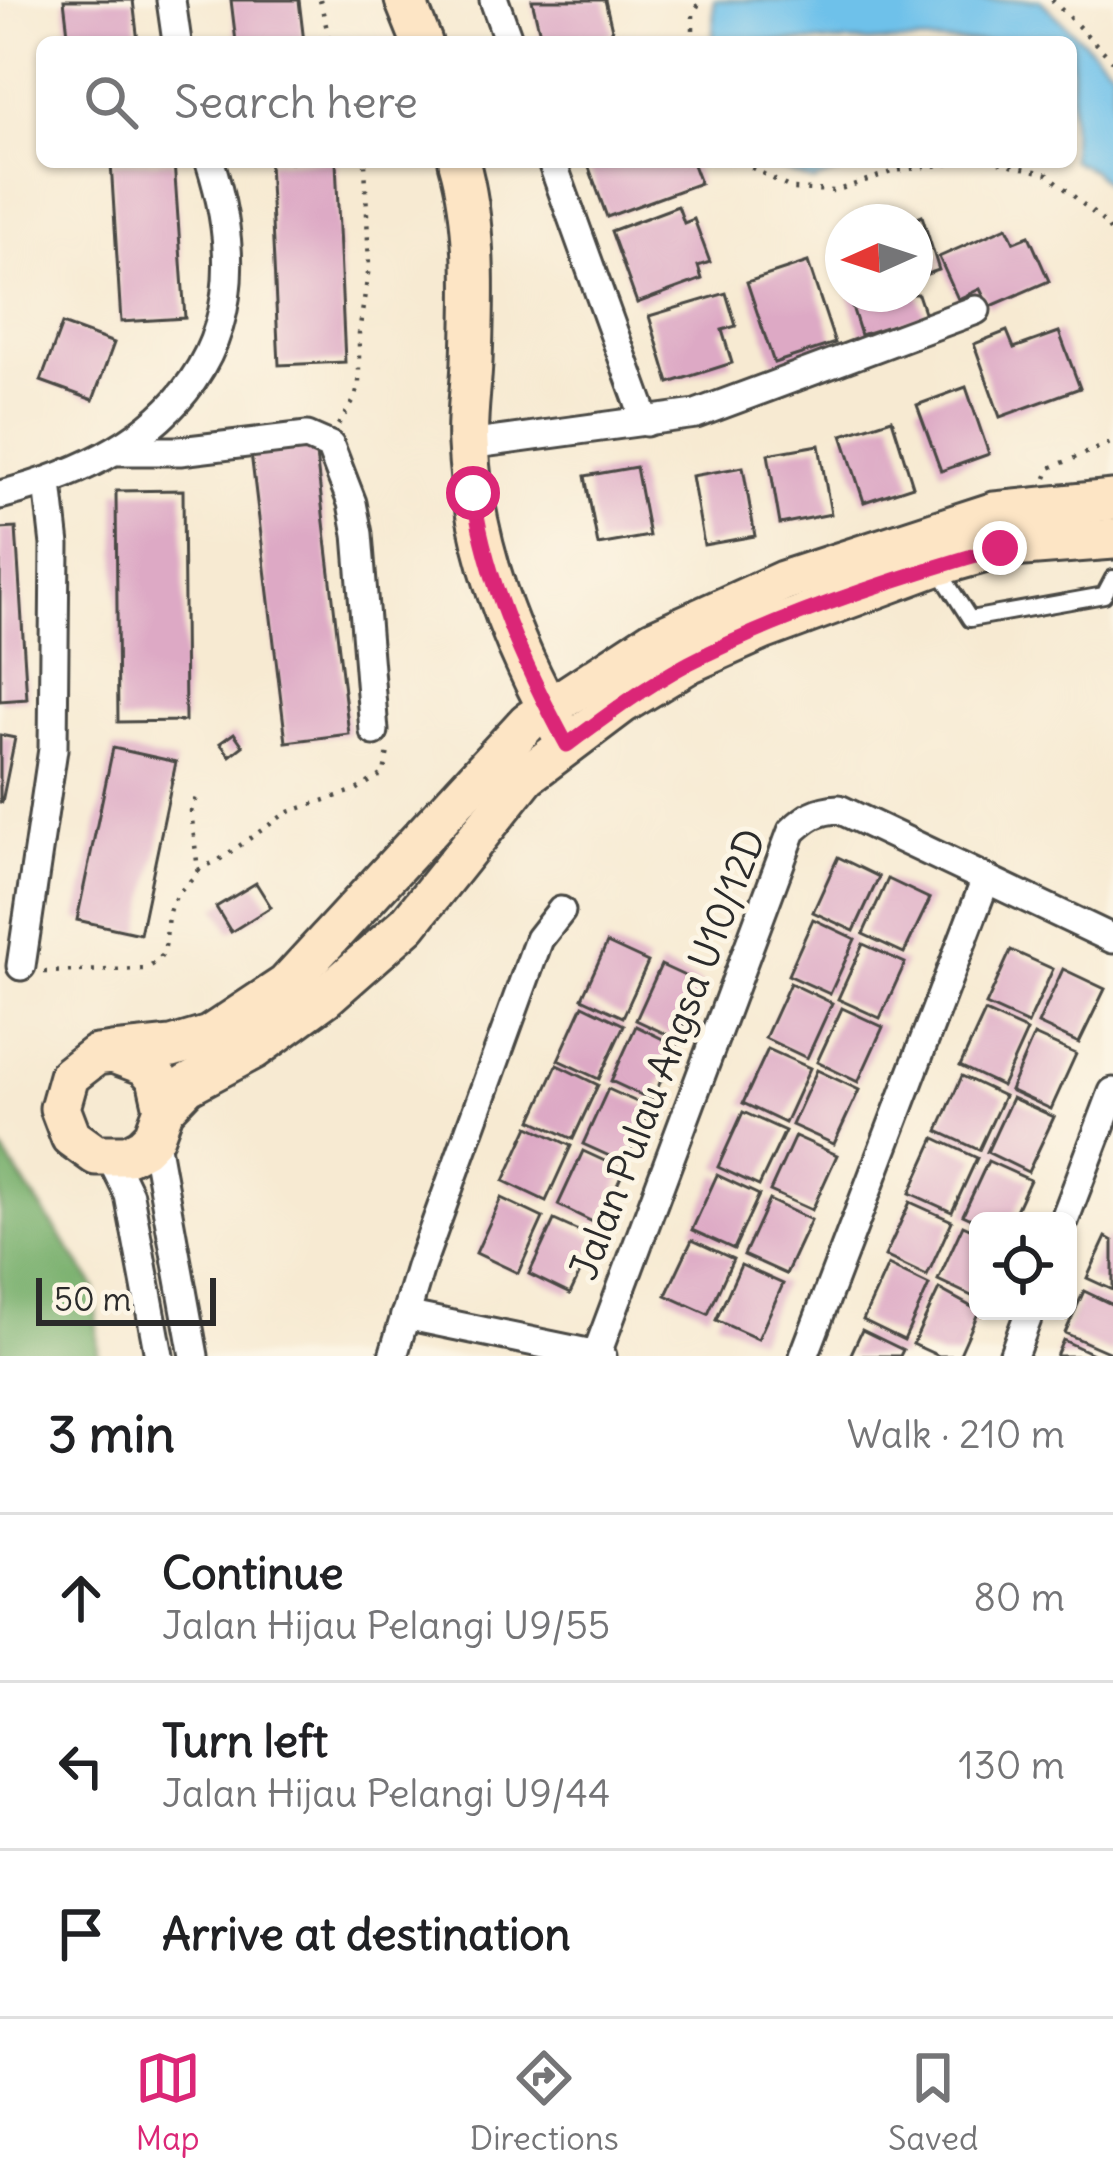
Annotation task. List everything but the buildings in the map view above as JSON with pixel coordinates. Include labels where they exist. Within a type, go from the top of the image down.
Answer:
[{"type":"street","points":[[171,0],[175,36]]},
{"type":"street","points":[[405,0],[420,36]]},
{"type":"street","points":[[494,0],[507,36]]},
{"type":"street","points":[[0,495],[48,483],[118,452],[194,382],[206,364],[224,310],[222,206],[212,168]]},
{"type":"street","points":[[461,168],[472,280],[467,446],[479,536],[505,620],[558,727]]},
{"type":"street","points":[[554,168],[646,422]]},
{"type":"street","points":[[467,446],[696,414],[976,310]]},
{"type":"street","points":[[118,452],[180,451],[307,436],[325,441],[341,469],[358,534],[374,731]]},
{"type":"street","points":[[22,966],[53,749],[55,545],[48,483]]},
{"type":"street","points":[[1113,500],[995,512],[784,581],[653,640],[558,727],[526,776],[408,924],[324,998],[254,1049],[187,1085],[128,1155],[111,1157],[82,1148],[63,1124],[60,1108],[69,1076],[96,1055],[172,1047],[209,1036],[286,985],[528,722],[558,727],[764,630],[936,566],[1000,548],[1113,539]]},
{"type":"street","name":"Jalan Pulau Angsa U10/12D","points":[[598,1356],[792,831],[808,816],[838,809],[986,879]]},
{"type":"street","points":[[804,1356],[986,879],[1113,939]]},
{"type":"street","points":[[392,1356],[539,939],[561,911]]},
{"type":"street","points":[[113,1053],[145,1064],[157,1078],[159,1122],[194,1356]]},
{"type":"street","points":[[1067,1212],[1113,1092]]},
{"type":"street","points":[[111,1157],[129,1195],[158,1356]]},
{"type":"street","points":[[405,1316],[598,1356]]},
{"type":"street","points":[[1013,1356],[1027,1320]]},
{"type":"lane","points":[[936,566],[970,619],[1105,595],[1113,578]]},
{"type":"path","points":[[320,0],[329,36]]},
{"type":"path","points":[[693,36],[693,14],[701,0]]},
{"type":"path","points":[[1052,0],[1113,61]]},
{"type":"path","points":[[325,441],[355,399],[359,382],[359,333],[369,266],[365,168]]},
{"type":"path","points":[[752,168],[792,189],[835,191],[917,168]]},
{"type":"path","points":[[1024,168],[1048,174],[1106,224],[1113,236]]},
{"type":"path","points":[[1044,507],[1050,468],[1113,442]]},
{"type":"path","points":[[22,966],[52,974],[95,968],[143,969],[157,964],[166,951],[168,913],[175,896],[198,871],[286,813],[356,790],[384,772],[389,752],[374,731]]},
{"type":"path","points":[[197,795],[191,811],[198,871]]},
{"type":"green space","points":[[0,1147],[95,1287],[98,1356],[0,1356]]},
{"type":"water","points":[[714,0],[1040,0],[1113,70],[1113,191],[1092,170],[1077,163],[1077,36],[713,36]]},
{"type":"water","points":[[778,168],[849,168],[813,182]]},
{"type":"route","points":[[473,493],[479,536],[505,620],[567,745],[689,663],[936,566],[1000,548]]}]
